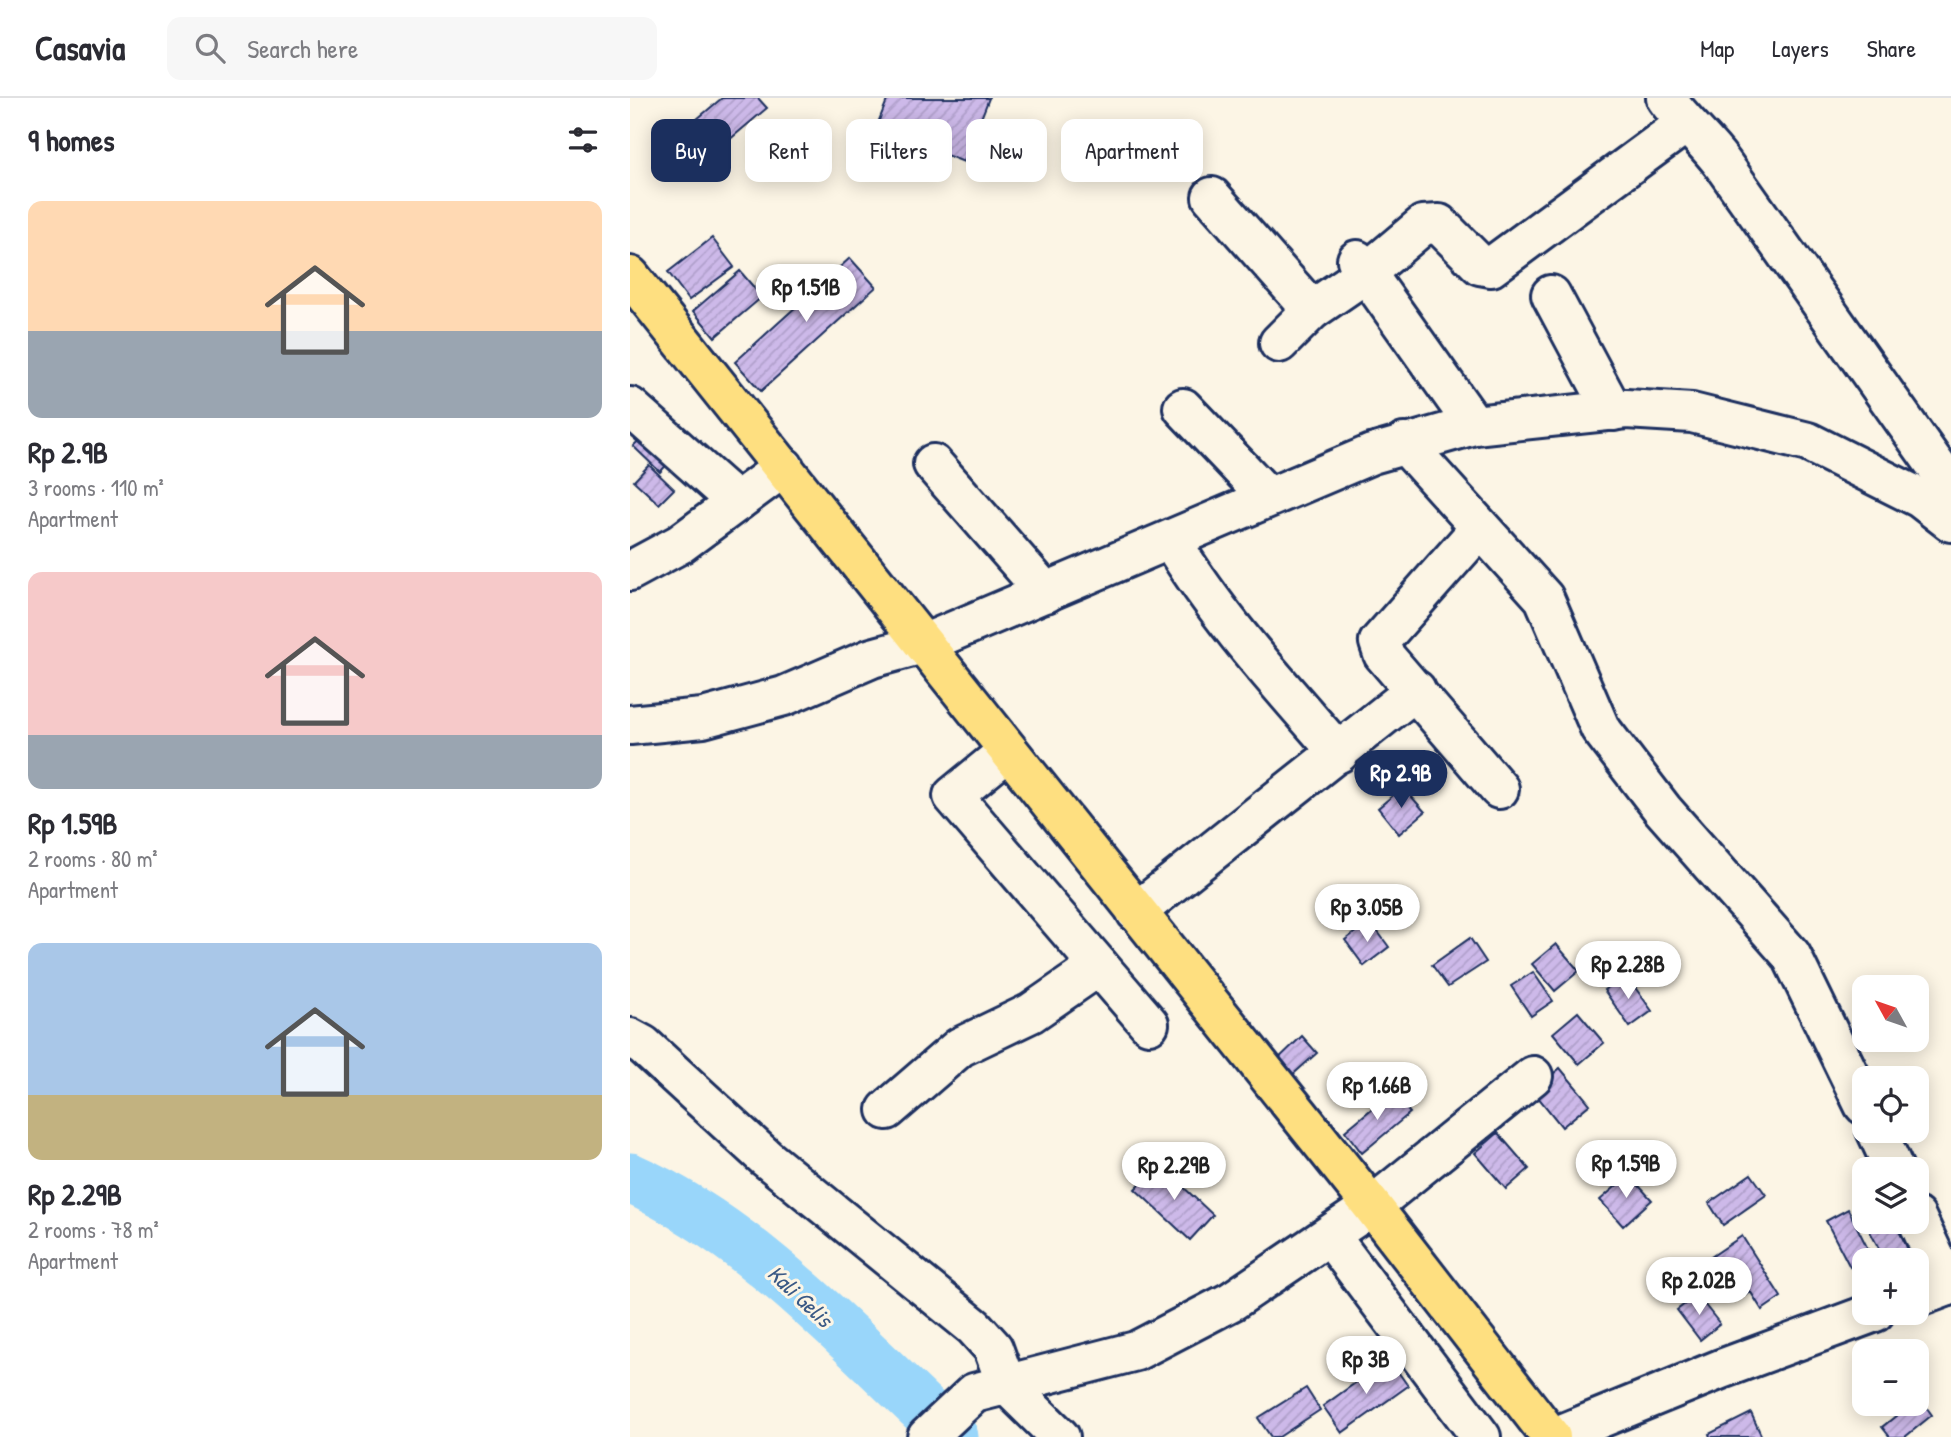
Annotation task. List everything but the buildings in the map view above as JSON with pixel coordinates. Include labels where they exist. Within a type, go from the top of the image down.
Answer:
[{"type":"main road","points":[[630,276],[1372,1206],[1552,1437]]},
{"type":"street","points":[[1279,343],[1361,267],[1423,225],[1433,222],[1480,265],[1497,265],[1676,111],[1722,163],[1951,487]]},
{"type":"street","points":[[1212,197],[1312,310]]},
{"type":"street","points":[[1361,267],[1474,425]]},
{"type":"street","points":[[1551,295],[1613,411]]},
{"type":"street","points":[[630,407],[737,502]]},
{"type":"street","points":[[1183,408],[1268,497]]},
{"type":"street","points":[[630,725],[703,718],[784,696],[872,658],[923,644],[1268,497],[1404,443],[1474,425],[1613,411],[1692,413],[1808,442],[1920,498],[1951,522]]},
{"type":"street","points":[[1404,443],[1544,598],[1600,728],[1663,810],[1791,955],[1852,1080]]},
{"type":"street","points":[[933,464],[1046,593]]},
{"type":"street","points":[[630,571],[680,544],[784,467]]},
{"type":"street","points":[[1480,528],[1381,637],[1380,648],[1499,789]]},
{"type":"street","points":[[1171,540],[1192,575],[1235,632],[1339,753]]},
{"type":"street","points":[[1136,912],[1416,690]]},
{"type":"street","points":[[1008,751],[953,796],[1149,1024]]},
{"type":"street","points":[[887,1110],[960,1047],[1031,1013],[1099,966]]},
{"type":"street","points":[[630,1038],[643,1045],[766,1158],[974,1327],[993,1348],[990,1388]]},
{"type":"street","points":[[926,1437],[990,1388],[1136,1351],[1232,1301],[1372,1206],[1532,1076]]},
{"type":"street","points":[[1921,1234],[1938,1290]]},
{"type":"street","points":[[1330,1236],[1481,1437]]},
{"type":"street","points":[[1552,1437],[1721,1369],[1852,1321]]},
{"type":"street","points":[[990,1388],[1060,1437]]},
{"type":"waterway","name":"Kali Gelis","points":[[630,1178],[675,1201],[761,1260],[801,1294],[953,1437]]}]
